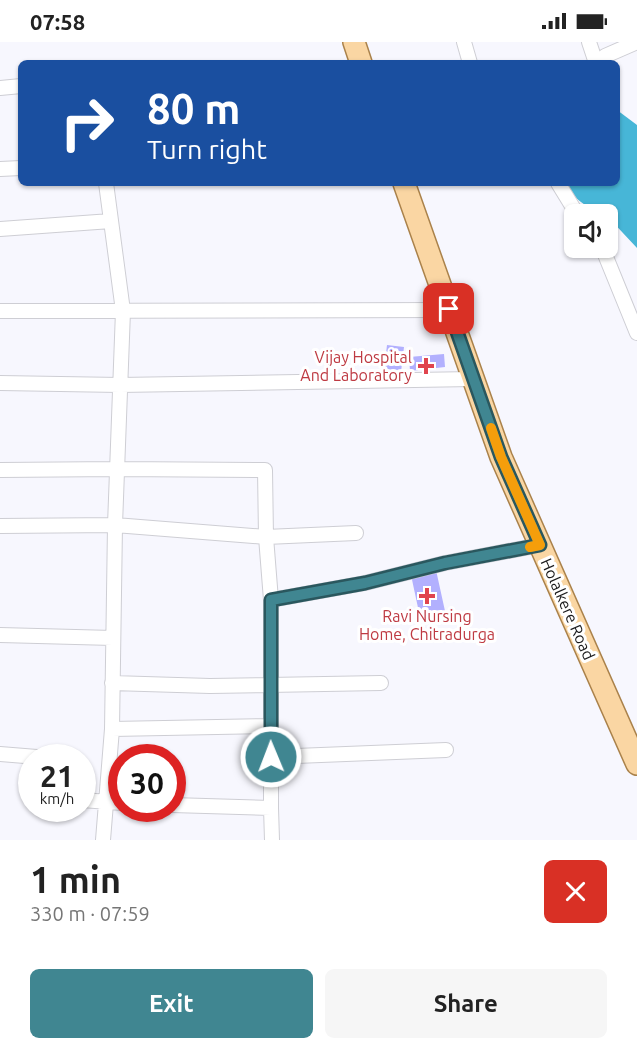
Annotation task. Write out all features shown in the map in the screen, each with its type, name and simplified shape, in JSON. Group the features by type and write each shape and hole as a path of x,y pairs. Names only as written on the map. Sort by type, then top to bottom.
{"main road":[{"path":"354,42 361,60"},
{"name":"Holalkere Road","path":"405,186 501,457 637,764"}],"street":[{"path":"464,42 469,60"},
{"path":"589,42 596,60"},
{"path":"600,60 637,42"},
{"path":"0,88 18,86"},
{"path":"0,170 18,168"},
{"path":"103,840 112,729 114,525 123,311 106,186"},
{"path":"560,186 571,204"},
{"path":"0,229 111,221"},
{"path":"606,258 637,333"},
{"path":"0,311 449,309"},
{"path":"0,382 120,385 473,379"},
{"path":"0,470 265,470 266,537 271,600 272,840"},
{"path":"0,526 114,525 266,537 356,533"},
{"path":"271,600 365,583 445,563 540,545"},
{"path":"0,635 113,638"},
{"path":"112,682 210,686 381,684"},
{"path":"112,729 271,726"},
{"path":"271,757 447,750"},
{"path":"0,754 18,755"},
{"path":"96,801 106,802"},
{"path":"186,805 271,808"}],"water":[{"path":"620,112 637,125 637,248 618,228 618,204 584,204 573,194 569,186 620,186"}],"building":[{"path":"387,345 404,347 401,372 384,370"},
{"path":"444,354 445,367 410,371 409,357"},
{"path":"436,570 445,611 420,617 411,575"}],"slow traffic":[{"path":"491,428 501,457 540,545 530,547"}],"place":[{"name":"Vijay Hospital And Laboratory","path":"426,366"},
{"name":"Ravi Nursing Home, Chitradurga","path":"427,596"}],"route":[{"path":"271,757 271,600 365,583 445,563 540,545 501,457 449,309"}]}
